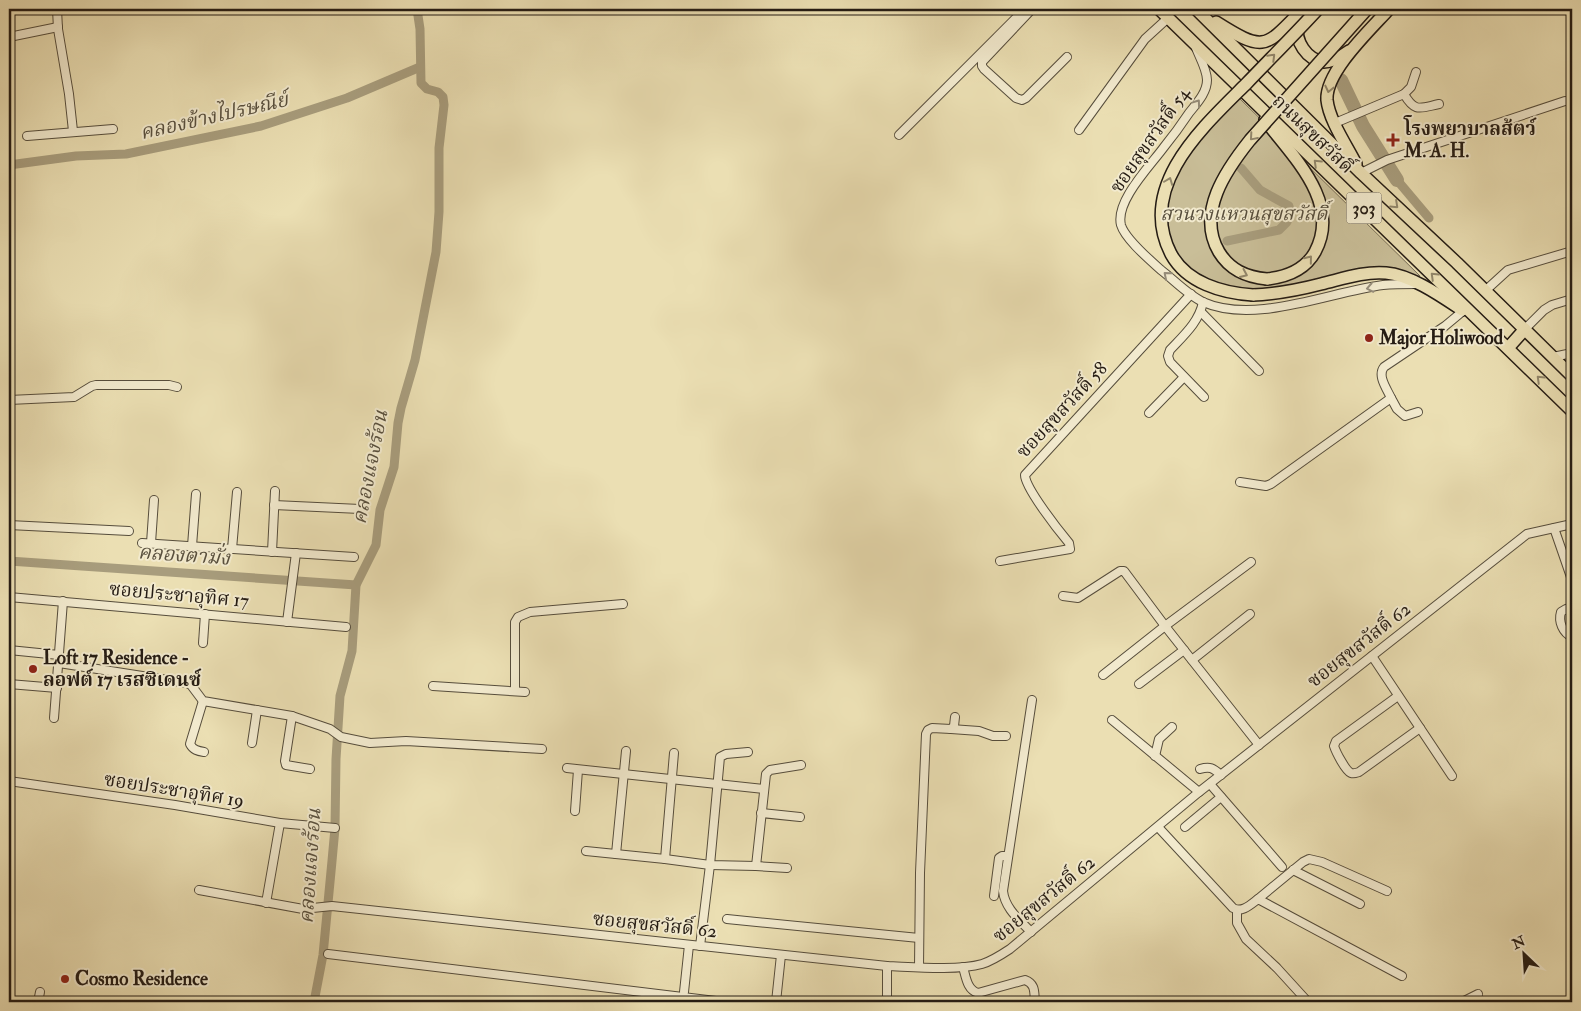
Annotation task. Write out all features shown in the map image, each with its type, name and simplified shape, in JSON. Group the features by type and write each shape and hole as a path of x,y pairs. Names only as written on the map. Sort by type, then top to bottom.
{"main road":[{"name":"ถนนสุขสวัสดิ์","path":"1159,9 1572,410"},
{"path":"1197,10 1241,38 1258,43 1273,39 1302,9"},
{"path":"1308,9 1298,25 1296,33 1300,46 1309,55 1325,62 1340,57 1356,46"},
{"path":"1318,9 1188,146 1169,178 1161,213 1166,244 1173,258 1196,280 1225,292 1253,295 1284,292 1372,273 1387,273 1401,276 1419,284 1482,322"},
{"path":"1246,94 1306,174 1314,187 1320,204 1321,233 1319,243 1310,260 1291,274 1280,278 1252,278 1228,264 1220,254 1211,228 1212,210 1217,191 1225,174 1237,157 1367,9"},
{"path":"1360,172 1335,123 1327,102 1327,92 1335,72 1389,9"},
{"name":"ถนนสุขสวัสดิ์","path":"1197,10 1360,172 1572,376"},
{"path":"1508,348 1525,329"}],"street":[{"path":"57,9 73,132"},
{"path":"899,135 1025,9"},
{"path":"1032,9 982,62 984,69 1016,98 1022,100 1067,57"},
{"path":"1079,130 1146,39 1168,18"},
{"path":"9,36 58,27"},
{"name":"ซอยสุขสวัสดิ์ 54","path":"1195,43 1207,82 1202,96 1165,147 1134,184 1126,198 1121,226 1136,246 1152,262 1191,294 1204,302 1226,308 1251,310 1283,306 1382,285 1419,284"},
{"path":"1335,123 1404,94 1411,87 1416,72"},
{"path":"1404,94 1410,104 1415,107 1420,108 1439,104"},
{"path":"1360,172 1378,163 1564,101"},
{"path":"27,136 113,129"},
{"path":"1485,291 1508,270 1572,251"},
{"name":"ซอยสุขสวัสดิ์ 58","path":"1000,561 1070,548 1071,545 1046,513 1026,482 1025,475 1191,294"},
{"path":"1525,329 1544,310 1552,305 1572,299"},
{"path":"1204,302 1197,320 1170,350 1168,356 1170,362 1204,397"},
{"path":"1418,412 1406,416 1397,409 1381,375 1381,371 1463,311"},
{"path":"1201,312 1260,371"},
{"path":"1553,357 1572,353"},
{"path":"1148,413 1184,377"},
{"path":"9,400 74,397 96,385 169,384 177,387"},
{"path":"1240,482 1266,486 1271,484 1391,398"},
{"path":"272,552 275,491"},
{"path":"232,549 237,492"},
{"path":"192,546 196,494"},
{"path":"151,543 154,500"},
{"path":"274,505 360,509"},
{"name":"ซอยสุขสวัสดิ์ 62","path":"199,890 303,909 332,906 886,966 919,968 963,967 982,964 998,957 1031,932 1199,792 1527,534 1572,524"},
{"path":"9,525 128,531"},
{"path":"1554,528 1570,564 1572,580"},
{"path":"142,543 354,557"},
{"path":"287,622 296,553"},
{"path":"1103,675 1251,562"},
{"path":"1063,596 1078,598 1124,571 1259,745"},
{"name":"ซอยประชาอุทิศ 17","path":"9,597 346,627"},
{"path":"54,718 63,601"},
{"path":"514,691 515,622 518,617 530,612 623,604"},
{"path":"1572,607 1561,612 1559,618 1567,635 1572,637"},
{"path":"203,643 205,614"},
{"path":"1192,660 1250,614"},
{"path":"9,650 187,683 191,685 203,701 292,716 330,730 341,737 370,742 406,740 542,749"},
{"path":"1139,684 1184,650"},
{"path":"1372,656 1452,776"},
{"path":"9,684 57,688"},
{"path":"433,686 525,692"},
{"path":"1398,696 1336,741 1334,746 1336,752 1349,772 1353,774 1359,772 1420,728"},
{"path":"1031,932 1008,906 1004,899 1003,891 1032,700"},
{"path":"203,701 190,744 193,749 204,752"},
{"path":"252,743 257,710"},
{"path":"292,716 286,764 310,769"},
{"path":"951,729 954,726 955,717"},
{"path":"1112,720 1199,792"},
{"path":"1155,756 1159,739 1172,727"},
{"path":"919,968 926,734 932,728 979,730 993,736 1006,736"},
{"path":"616,854 626,752"},
{"path":"700,946 720,757 748,752"},
{"path":"665,859 674,753"},
{"path":"756,866 767,772 801,766"},
{"path":"567,768 764,789"},
{"path":"1200,770 1214,768 1221,775"},
{"path":"575,811 578,770"},
{"name":"ซอยประชาอุทิศ 19","path":"9,781 175,805 280,823 335,828"},
{"path":"1210,784 1282,867"},
{"path":"1185,826 1221,797"},
{"path":"762,813 800,817"},
{"path":"266,903 280,823"},
{"path":"1158,827 1233,908 1237,910 1242,910 1258,899 1309,858 1387,891"},
{"path":"586,851 710,865 787,868"},
{"path":"994,896 1000,858 1008,856"},
{"path":"1293,870 1360,904"},
{"path":"1258,899 1402,976"},
{"path":"1237,910 1236,923 1246,939 1277,968 1308,1002"},
{"path":"727,919 919,938"},
{"path":"684,992 689,945"},
{"path":"328,954 724,1002"},
{"path":"776,1002 781,955"},
{"path":"886,966 887,1002"},
{"path":"963,967 968,985 973,991 978,993 1025,980 1034,987 1035,1002"},
{"path":"38,1002 40,992"},
{"path":"1462,1002 1478,994"}],"green space":[{"name":"สวนวงแหวนสุขสวัสดิ์","path":"1235,94 1420,276 1357,276 1239,296 1194,282 1171,259 1160,211 1181,156"}],"waterway":[{"name":"คลองแจงร้อน","path":"314,1002 323,955 335,828 336,759 340,696 352,651 356,585 376,545 380,510 394,467 398,423 415,360 436,252 439,212 439,148 444,105 443,97 438,92 427,89 421,83 420,29 417,9"},
{"name":"คลองข้างไปรษณีย์","path":"9,165 76,156 126,154 261,126 347,98 420,67"},
{"name":"คลองแจงร้อน","path":"1341,80 1363,126 1397,180"},
{"path":"1227,241 1279,230 1287,222 1290,214 1289,206 1260,190 1241,168"},
{"name":"คลองแจงร้อน","path":"1397,180 1429,218"},
{"name":"คลองตามั่ง","path":"9,561 356,585"}],"place":[{"name":"โรงพยาบาลส้ตว์ M. A. H.","path":"1393,140"},
{"name":"Major Holiwood","path":"1369,338"},
{"name":"Loft 17 Residence - ลอฟต์ 17 เรสซิเดนซ์","path":"33,669"},
{"name":"Cosmo Residence","path":"65,979"}]}
